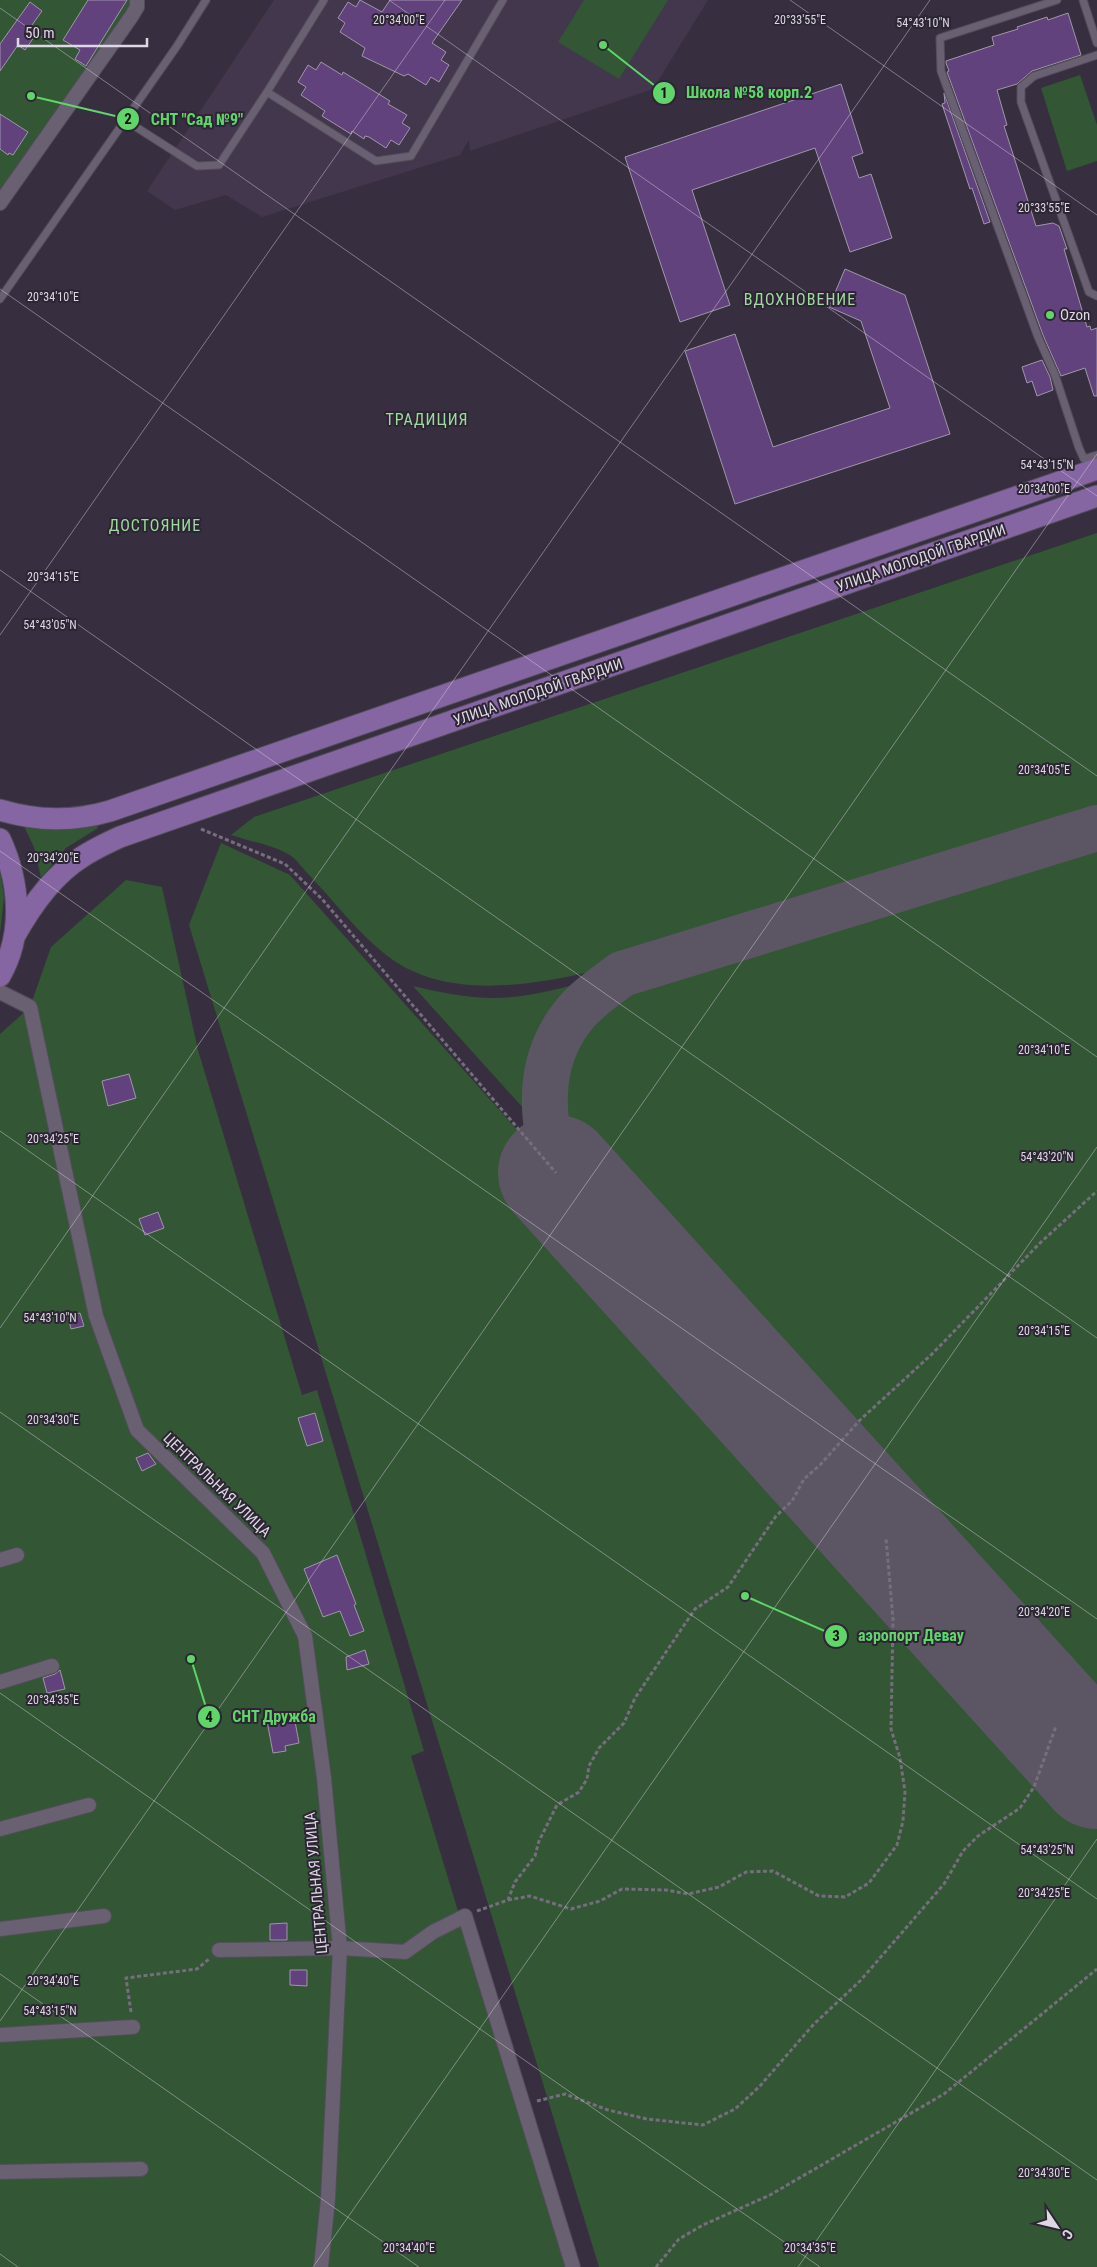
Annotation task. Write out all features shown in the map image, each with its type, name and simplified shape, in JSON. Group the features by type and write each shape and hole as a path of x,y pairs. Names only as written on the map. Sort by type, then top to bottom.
{"main road":[{"name":"УЛИЦА МОЛОДОЙ ГВАРДИИ","path":"0,810 32,818 60,820 88,817 110,811 1092,464"},
{"name":"УЛИЦА МОЛОДОЙ ГВАРДИИ","path":"14,937 30,910 66,869 80,858 120,837 1097,496"},
{"path":"0,839 13,873 17,910 14,937 0,976"}],"street":[{"path":"0,203 131,17 137,6 137,0"},
{"name":"ЦЕНТРАЛЬНАЯ УЛИЦА","path":"0,992 30,1007 96,1316 137,1430 263,1553 304,1636 324,1778 340,1948 328,2199 321,2267"},
{"path":"0,1560 17,1555"},
{"path":"0,1682 52,1666"},
{"path":"0,1829 88,1805"},
{"path":"0,1929 104,1916"},
{"path":"219,1950 340,1948 405,1952 433,1932 465,1916 573,2267"},
{"path":"0,2036 133,2027"},
{"path":"0,2172 142,2169"}],"lane":[{"path":"0,299 177,46 206,0"},
{"path":"125,120 197,166 219,165 324,0"},
{"path":"267,92 376,161 411,156 503,0"},
{"path":"1057,0 940,38 941,71 1038,337 1092,464"},
{"path":"1083,0 1097,43"},
{"path":"1097,55 1034,76 1021,87 1021,102 1089,292 1097,296"}],"path":[{"path":"194,826 285,864 322,899 556,1173"},
{"path":"508,1900 515,1882 535,1856 539,1841 557,1805 579,1792 587,1779 589,1766 599,1748 624,1723 634,1698 695,1609 728,1587 776,1516 792,1501 804,1479 820,1465 860,1420 932,1354 1040,1243 1097,1191"},
{"path":"465,1916 508,1900 530,1896 571,1909 600,1901 622,1889 666,1890 688,1894 719,1887 746,1872 773,1871 819,1896 845,1897 869,1883 897,1845 903,1821 906,1792 900,1758 891,1729 893,1618 886,1538"},
{"path":"526,2114 536,2101 565,2094 608,2110 647,2119 703,2125 735,2109 759,2087 813,2025 860,1981 944,1884 963,1851 978,1836 1020,1808 1034,1787 1056,1726"},
{"path":"133,2027 126,1978 197,1969 219,1950"},
{"path":"656,2267 679,2239 703,2225 770,2195 944,2094 1097,1969"}],"shaded area":[{"path":"274,0 708,0 653,89 470,151 469,140 460,155 262,217 226,195 175,210 147,191"}],"green space":[{"path":"0,0 140,0 129,4 132,7 0,206"},
{"path":"584,0 668,0 619,79 558,42"},
{"path":"1080,75 1097,125 1097,161 1067,171 1041,88"},
{"path":"1097,533 1097,809 624,964 563,978 498,986 466,985 435,979 406,968 370,941 291,856 275,848 231,835 254,817"},
{"path":"20,818 95,821 98,828 66,848 41,878 34,847"},
{"path":"221,843 290,875 1097,1781 1097,2267 599,2267 189,925"},
{"path":"1097,843 1097,1745 584,1176 558,1137 551,1121 550,1109 553,1070 565,1040 573,1025 583,1013 594,1002 607,994 629,985"},
{"path":"0,870 4,897 0,933"},
{"path":"126,880 162,887 198,1050 302,1395 317,1390 424,1751 411,1756 566,2267 0,2267 0,1034 30,1007 51,947"},
{"path":"593,980 554,1023 540,1048 532,1076 533,1119 413,986 463,996 507,998"}],"building":[{"path":"88,0 127,0 86,66 75,59 80,50 63,40"},
{"path":"360,0 382,12 390,0 462,0 432,43 446,52 441,60 449,65 439,82 431,77 426,85 408,74 404,76 362,56 365,48 340,32 345,23 338,18 348,2 356,7"},
{"path":"30,2 42,11 32,25 39,30 25,50 18,45 0,71 0,44"},
{"path":"1068,13 1081,55 1032,71 1017,84 997,90 1007,125 1004,126 1036,226 1053,223 1059,226 1067,249 1064,249 1087,327 1090,326 1091,330 1097,328 1097,396 1094,396 1085,368 1061,376 1043,335 947,72 949,71 946,63 946,61 994,45 992,37 1047,17 1048,20"},
{"path":"321,62 342,75 343,72 390,101 388,104 407,115 402,123 410,128 399,145 391,140 386,148 369,137 365,136 364,139 352,131 351,134 322,116 325,111 301,95 306,87 298,82 308,65 316,70"},
{"path":"841,84 863,153 852,157 859,178 871,174 892,238 850,252 815,148 692,190 730,305 680,322 625,157"},
{"path":"944,93 990,222 984,224 972,188 970,189 942,104 945,103"},
{"path":"0,114 28,132 13,155 9,153 8,155 0,149"},
{"path":"845,269 905,295 950,434 735,504 685,351 735,334 773,447 890,408 861,321 829,307"},
{"path":"1042,360 1050,377 1053,390 1037,396 1032,381 1027,383 1022,367"},
{"path":"129,1074 136,1098 108,1106 102,1081"},
{"path":"158,1212 164,1228 145,1235 139,1219"},
{"path":"80,1313 84,1326 71,1329 68,1316"},
{"path":"315,1413 323,1441 307,1446 298,1418"},
{"path":"148,1453 156,1464 142,1471 136,1458"},
{"path":"337,1555 356,1604 354,1605 364,1631 350,1636 340,1611 323,1617 304,1569"},
{"path":"365,1650 369,1664 347,1670 346,1657"},
{"path":"60,1670 65,1689 47,1693 43,1678"},
{"path":"294,1716 299,1743 285,1746 286,1751 273,1753 267,1721"},
{"path":"287,1923 287,1940 270,1940 270,1924"},
{"path":"290,1970 307,1970 307,1986 290,1985"}],"taxiway":[{"path":"556,1173 547,1132 545,1112 547,1073 552,1053 561,1034 578,1010 622,974 1097,828"}],"runway":[{"path":"556,1173 1097,1771"}],"place":[{"name":"Школа №58 корп.2","path":"603,45"},
{"name":"СНТ \"Сад №9\"","path":"31,96"},
{"name":"Ozon","path":"1050,315"},
{"name":"аэропорт Девау","path":"745,1596"},
{"name":"СНТ Дружба","path":"191,1659"}],"district":[{"name":"ВДОХНОВЕНИЕ","path":"800,299"},
{"name":"ТРАДИЦИЯ","path":"427,419"},
{"name":"ДОСТОЯНИЕ","path":"155,525"}]}
